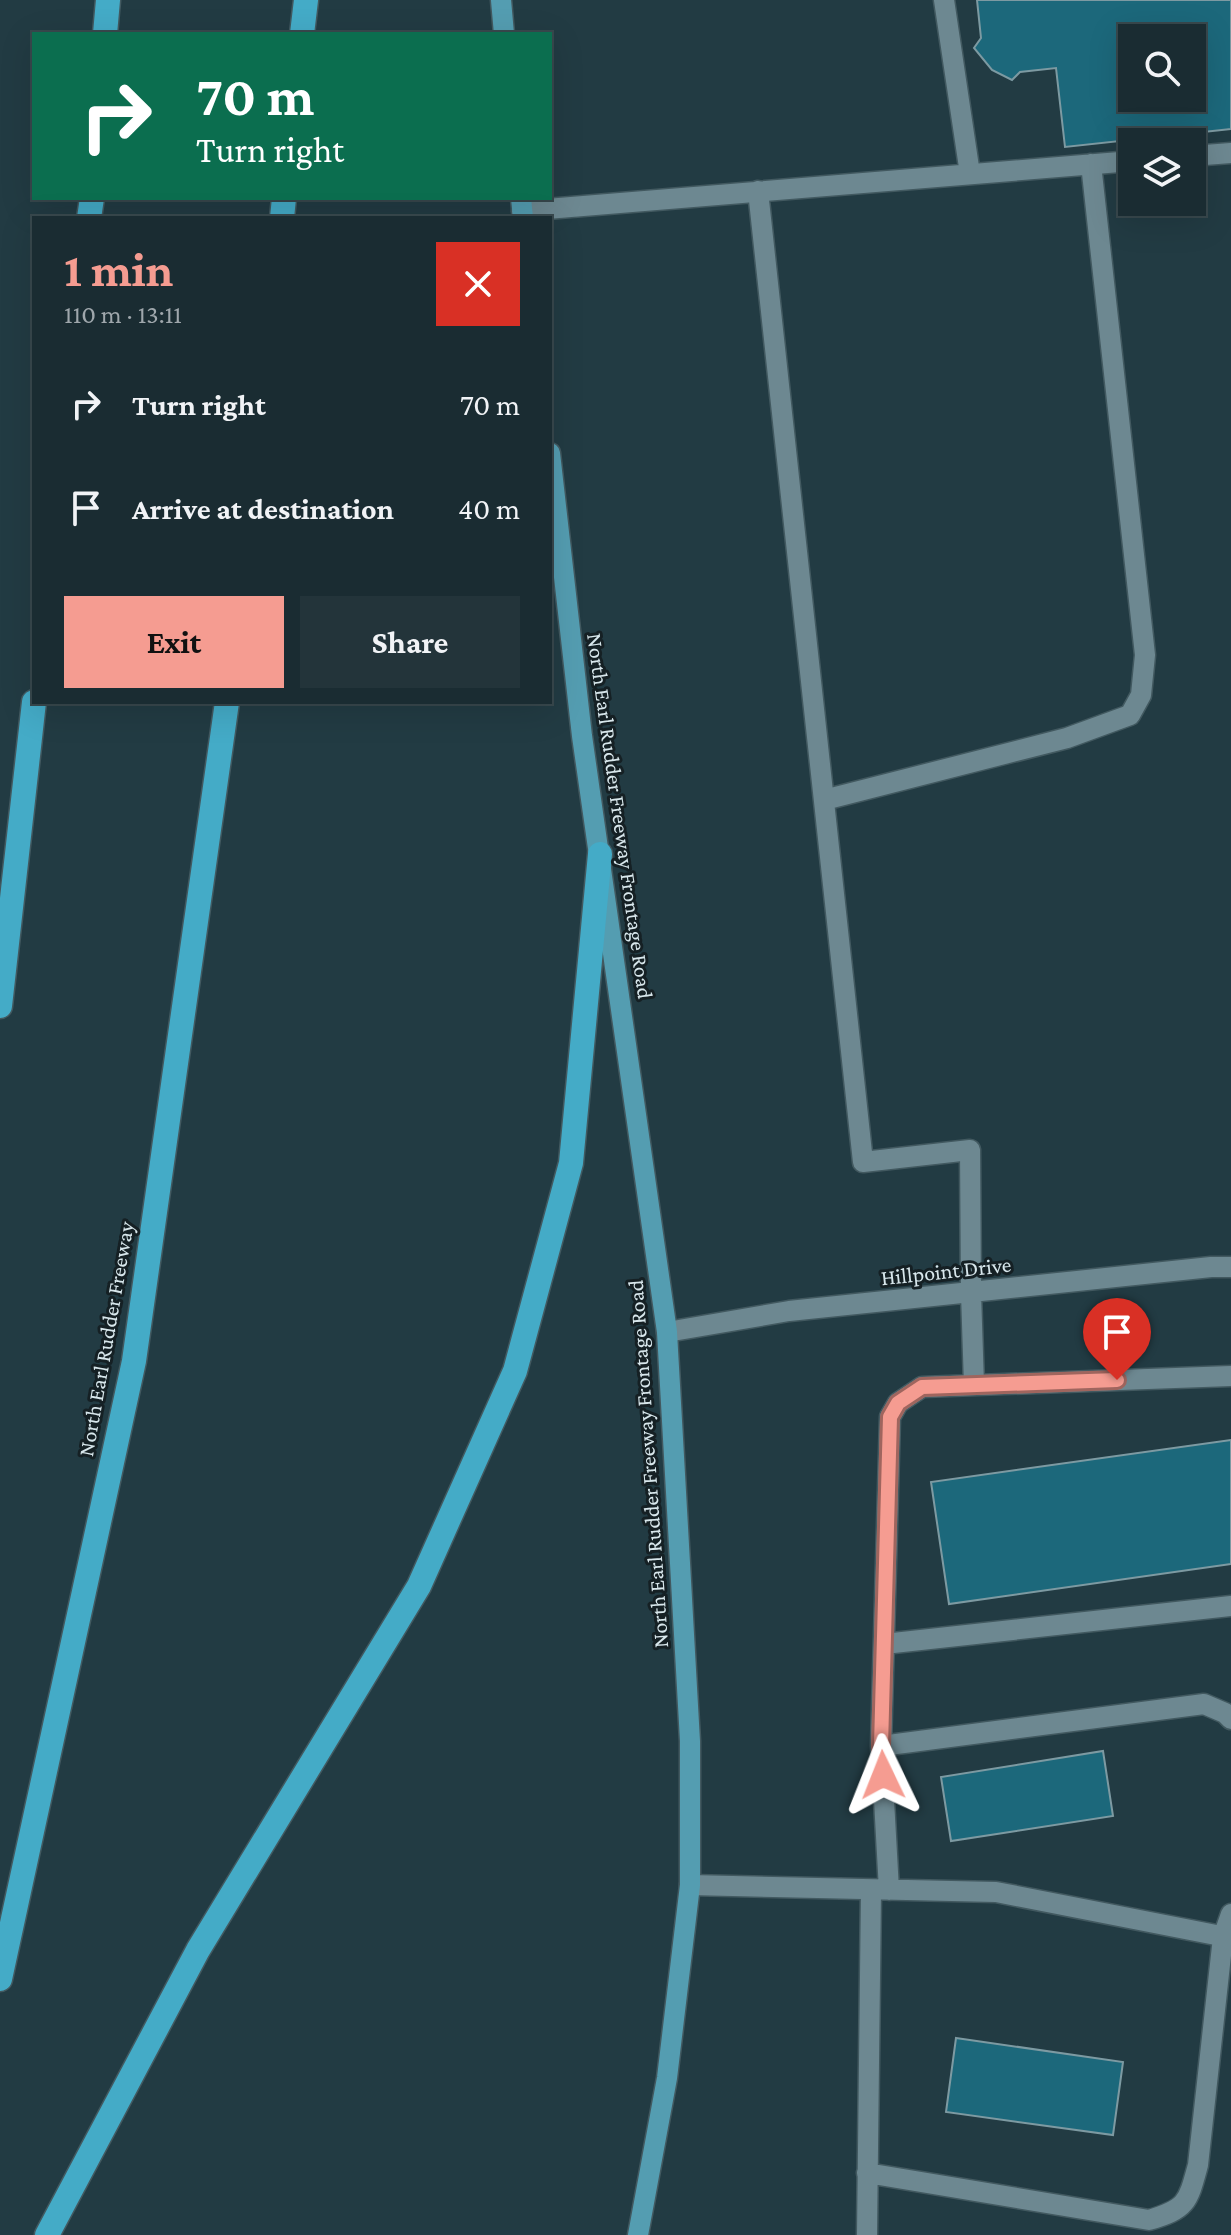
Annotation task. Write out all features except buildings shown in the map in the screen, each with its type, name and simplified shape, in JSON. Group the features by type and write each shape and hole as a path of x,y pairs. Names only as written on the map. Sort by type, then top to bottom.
{"highway":[{"path":"105,32 108,0"},
{"path":"302,32 306,0"},
{"path":"0,1006 34,704"},
{"name":"North Earl Rudder Freeway","path":"0,1979 134,1361 227,704"},
{"path":"47,2235 198,1950 419,1586 515,1371 571,1163 600,854"}],"main road":[{"path":"501,0 504,32"},
{"name":"North Earl Rudder Freeway Frontage Road","path":"552,471 582,736 667,1332 690,1741 690,1885 667,2078 638,2235"}],"street":[{"path":"944,0 970,174"},
{"path":"1206,155 1231,153"},
{"path":"522,209 1118,162"},
{"path":"824,800 1067,738 1130,715 1141,695 1145,655 1091,164"},
{"path":"758,191 863,1162 970,1150 974,1385"},
{"name":"Hillpoint Drive","path":"667,1332 789,1311 1231,1267"},
{"path":"867,2235 880,1890 890,1417 898,1403 922,1387 1231,1376"},
{"path":"884,1644 1231,1606"},
{"path":"881,1746 1204,1704 1231,1719"},
{"path":"690,1885 996,1892 1227,1938"},
{"path":"867,2173 1149,2220 1171,2214 1190,2197 1198,2165 1231,1914"}],"route":[{"path":"883,1775 881,1746 890,1417 898,1403 922,1387 1117,1380"}]}
